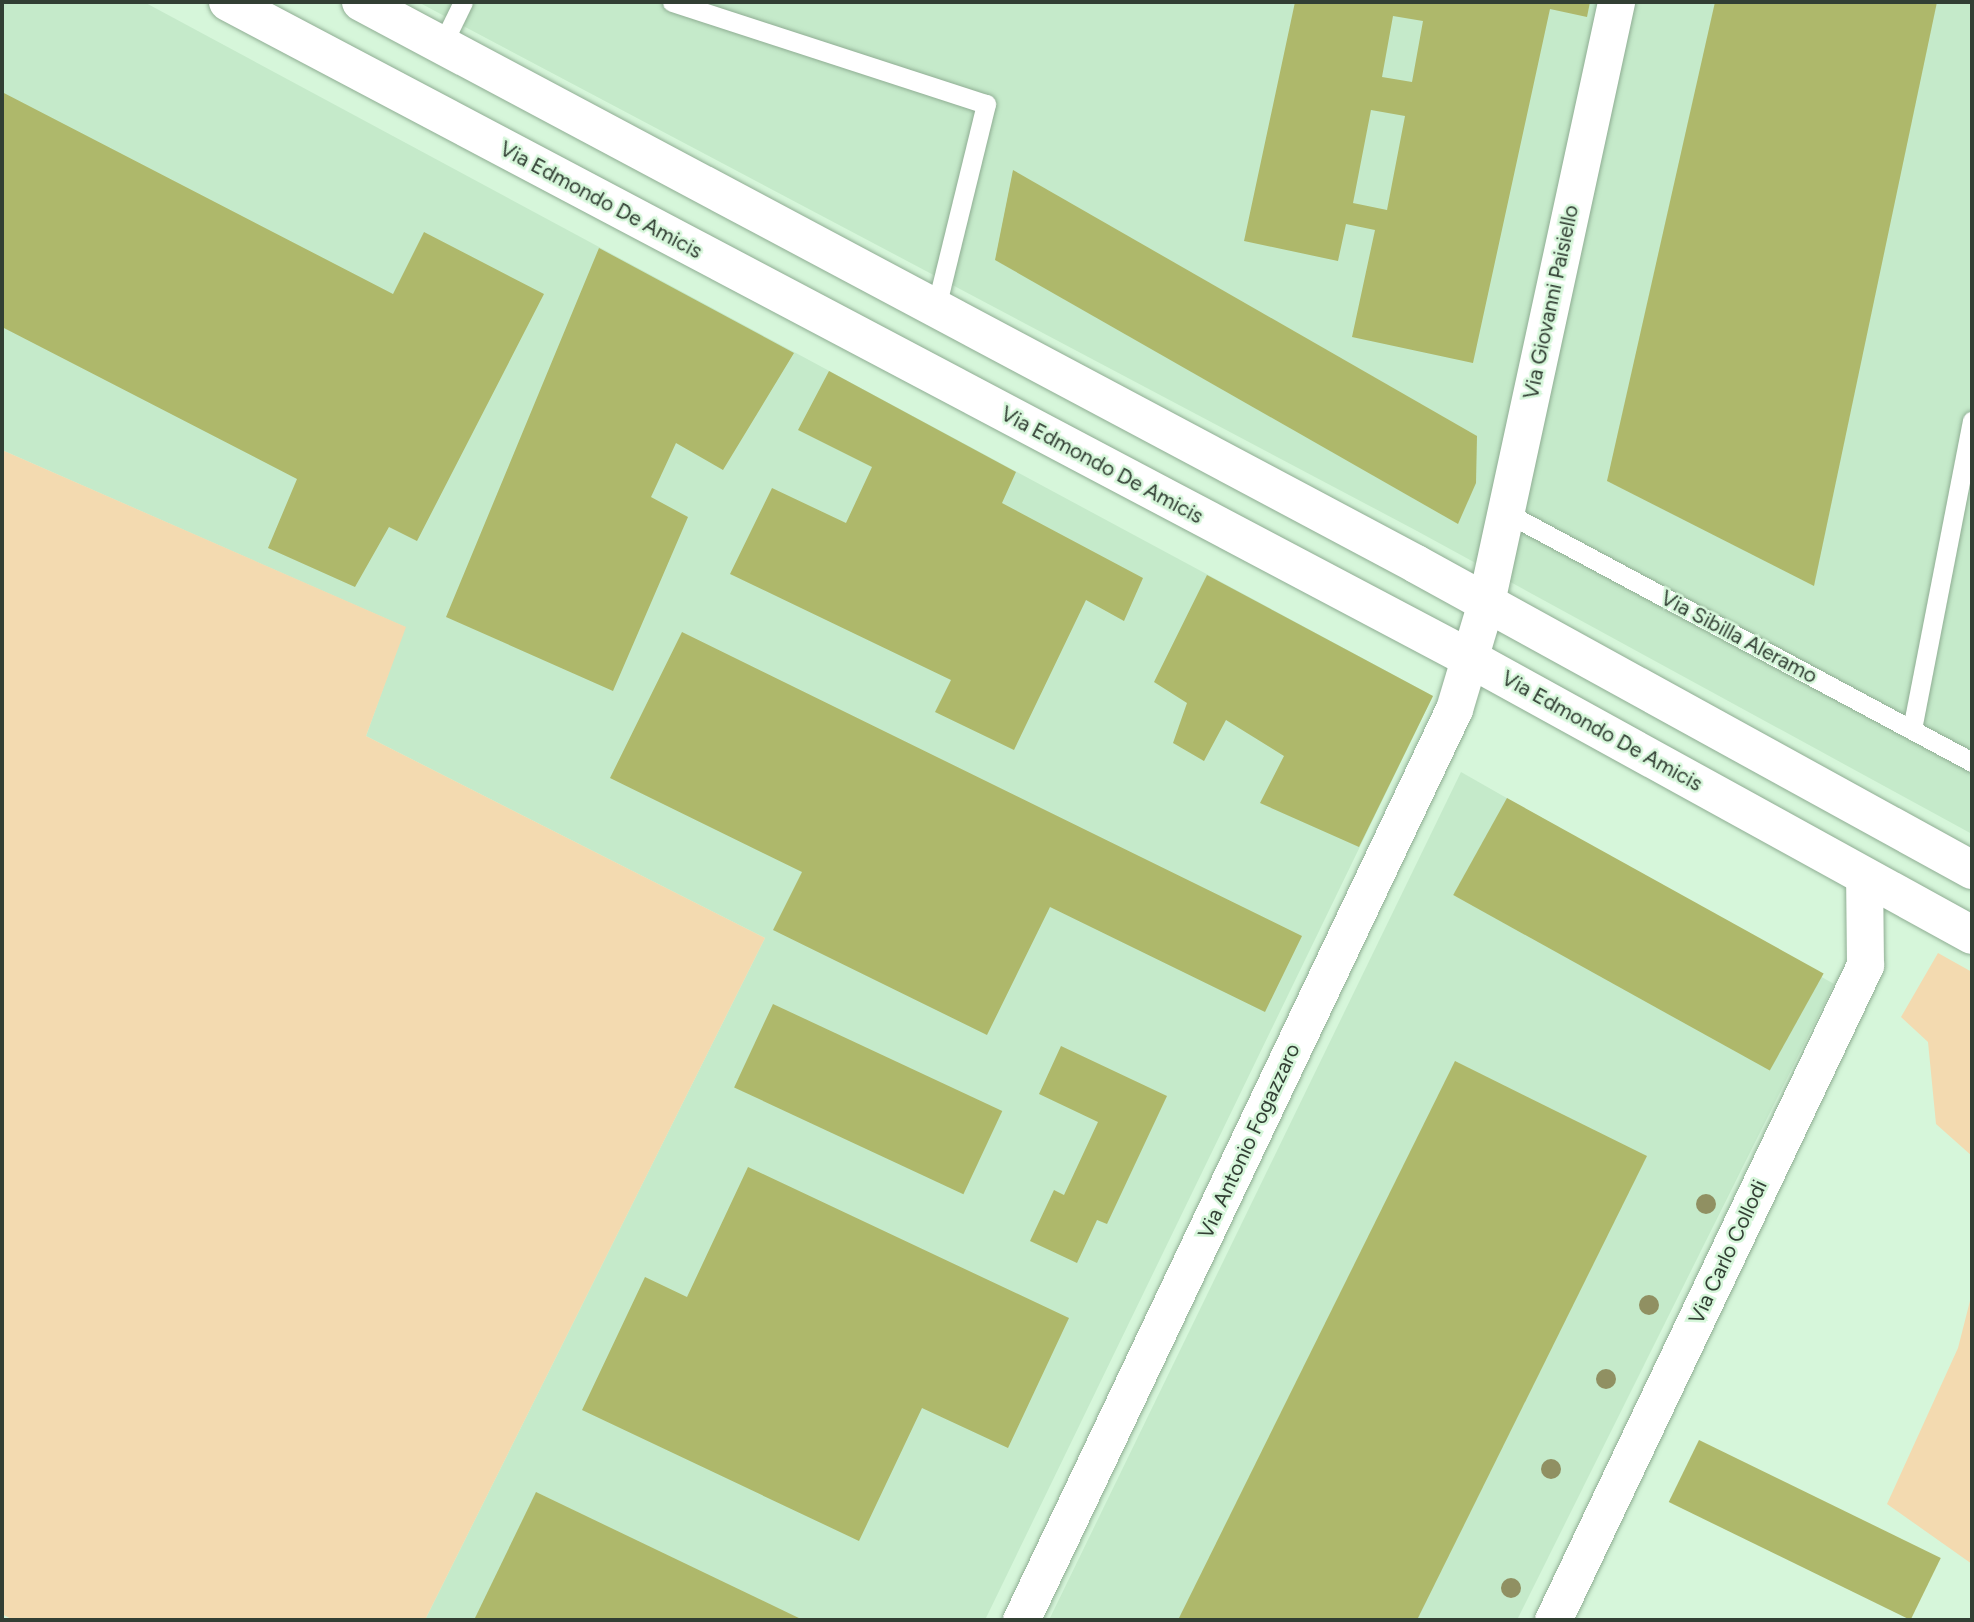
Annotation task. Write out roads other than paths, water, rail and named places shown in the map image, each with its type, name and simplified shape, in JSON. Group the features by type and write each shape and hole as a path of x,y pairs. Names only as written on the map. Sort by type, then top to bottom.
{"main road":[{"name":"Via Edmondo De Amicis","path":"228,2 1469,658 1972,935"},
{"path":"361,2 1486,602 1972,870"}],"street":[{"name":"Via Giovanni Paisiello","path":"1486,602 1616,2"},
{"name":"Via Antonio Fogazzaro","path":"1021,1620 1441,737 1486,602"},
{"name":"Via Carlo Collodi","path":"1553,1620 1865,965 1864,876"}],"lane":[{"path":"442,45 463,2"},
{"path":"672,2 986,104 936,308"},
{"path":"1912,729 1972,421"},
{"name":"Via Sibilla Aleramo","path":"1505,512 1972,762"}]}
